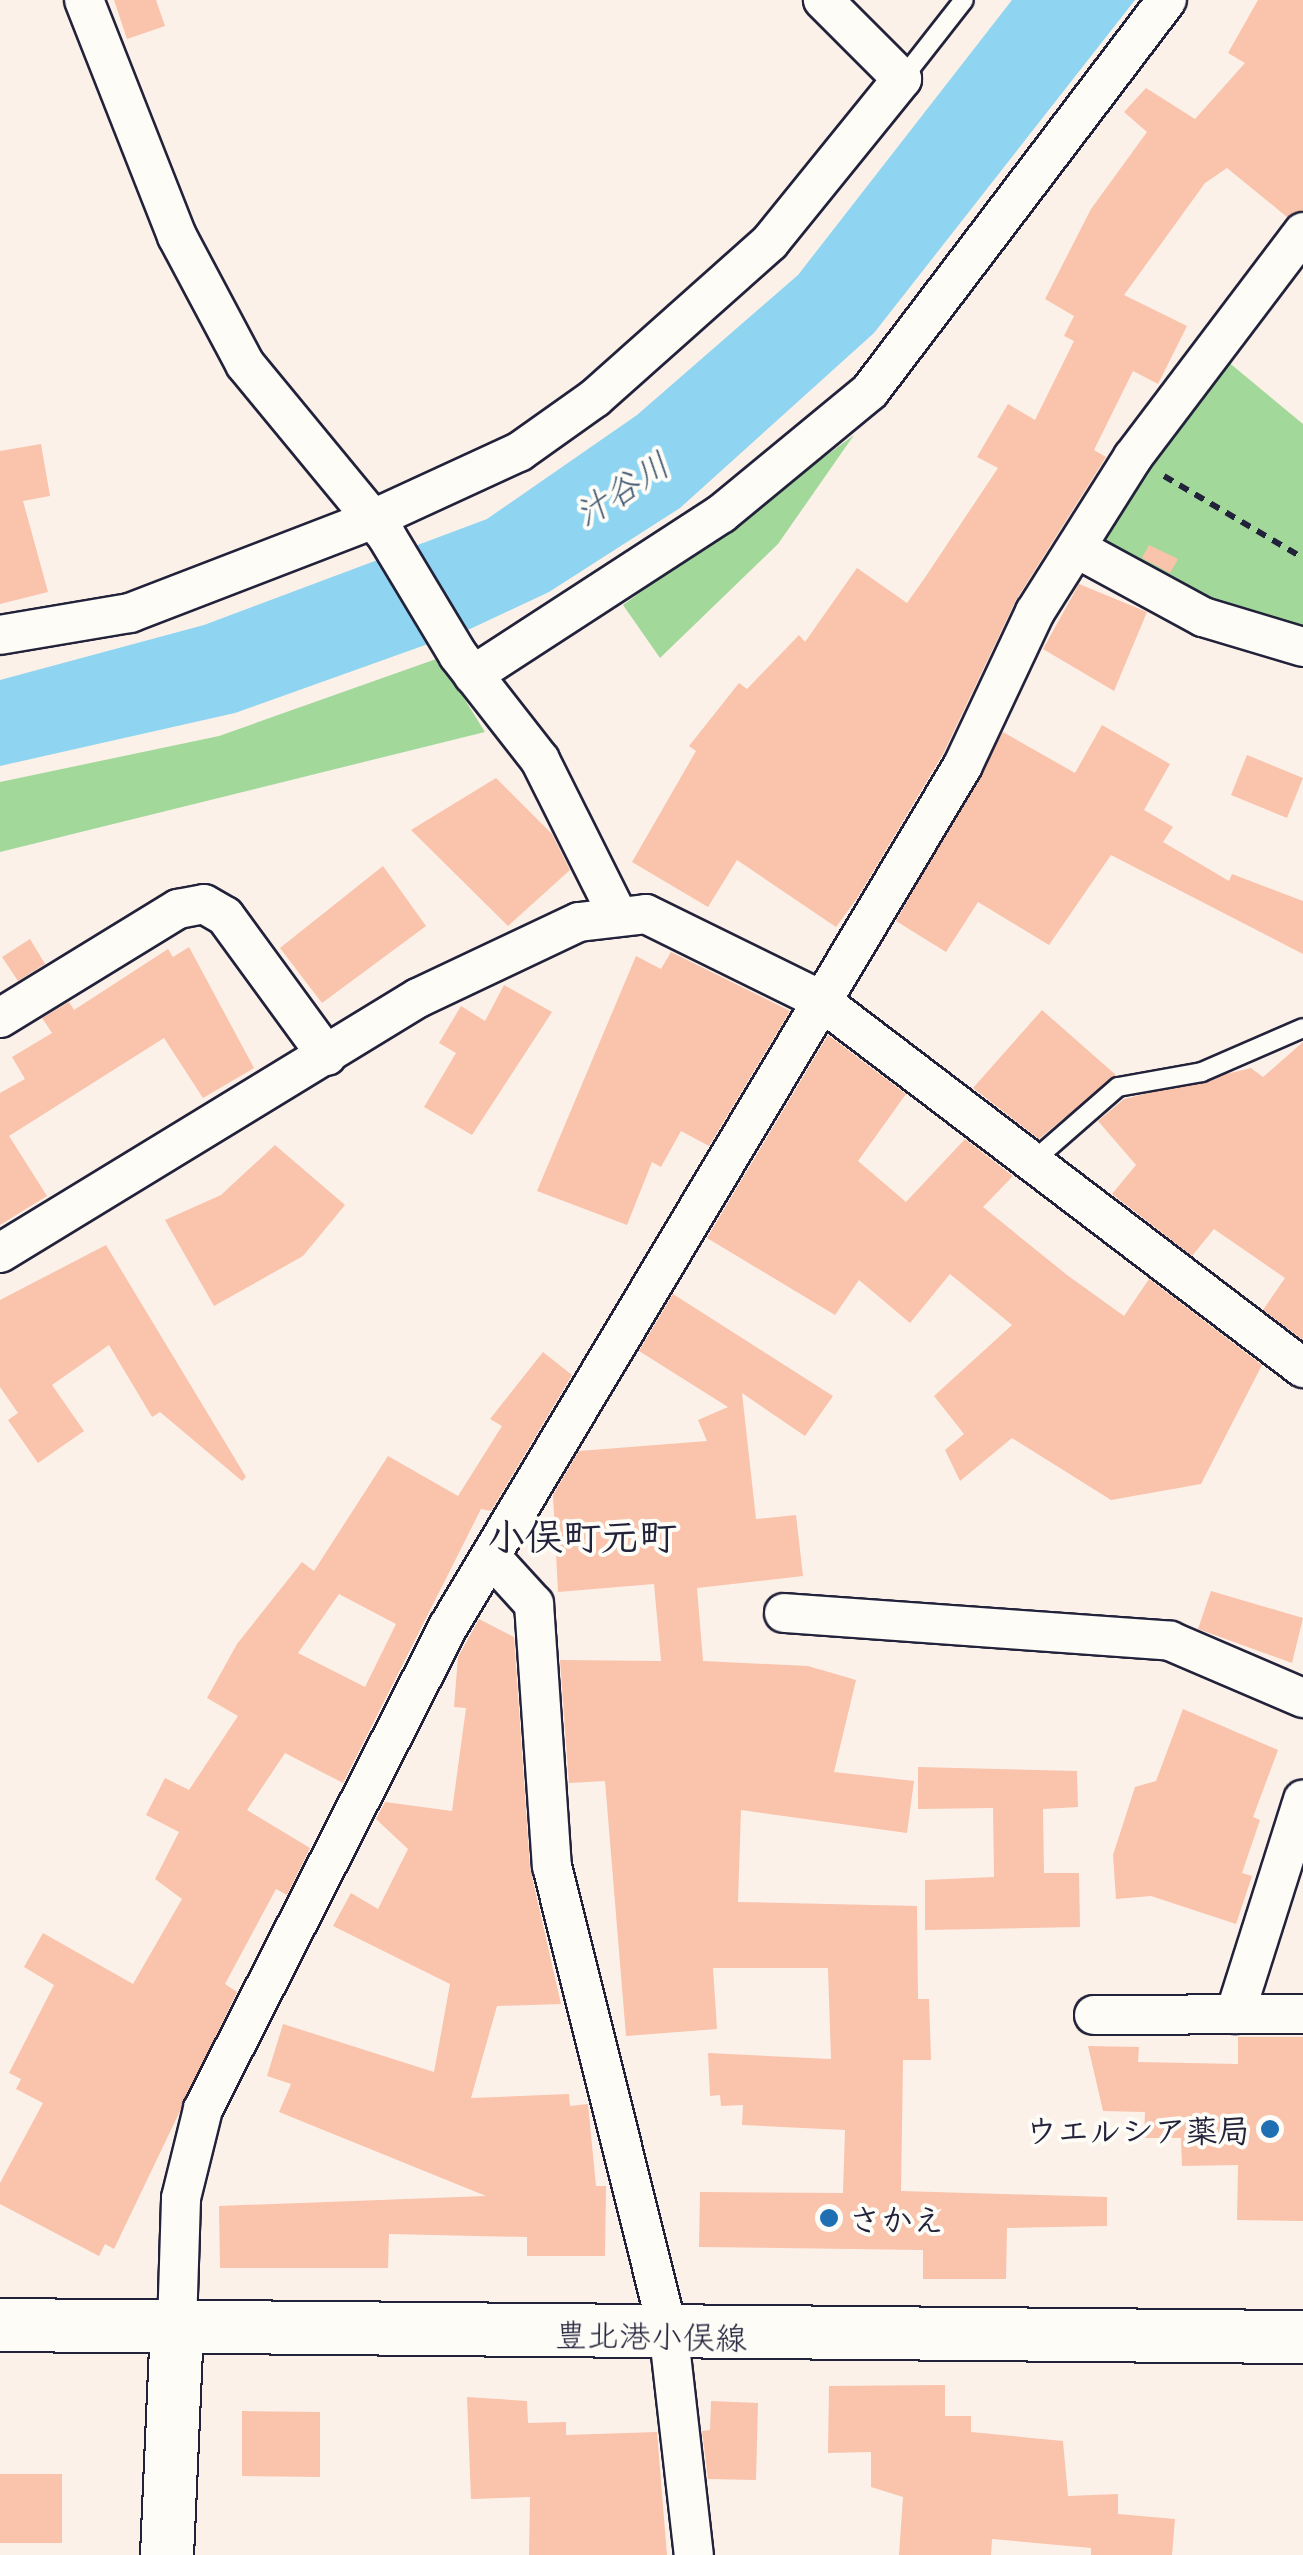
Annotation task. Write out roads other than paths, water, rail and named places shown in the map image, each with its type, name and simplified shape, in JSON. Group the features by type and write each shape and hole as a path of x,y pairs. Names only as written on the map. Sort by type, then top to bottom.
{"main road":[{"name":"豊北港小俣線","path":"0,2325 669,2336 1303,2337"},
{"path":"167,2555 177,2327"}],"street":[{"path":"84,0 177,236 245,364 379,527 465,665 540,760 616,912"},
{"path":"0,635 130,613 379,527 518,452 595,398 770,242 902,79 823,0"},
{"path":"465,665 721,514 870,391 1167,0"},
{"path":"177,2327 180,2198 203,2109 492,1558 817,998 963,765 1076,548 1132,458 1303,232"},
{"path":"1076,548 1203,617 1303,648"},
{"path":"0,1018 178,909 204,904 224,916 328,1056"},
{"path":"0,1253 418,998 616,912 696,933 817,998 1303,1368"},
{"path":"492,1558 534,1604 552,1866 669,2336 694,2555"},
{"path":"784,1613 1170,1641 1303,1698"},
{"path":"1235,2014 1303,1799"},
{"path":"1094,2016 1303,2014"}],"lane":[{"path":"902,79 964,0"},
{"path":"1032,1162 1118,1087 1202,1072 1303,1028"}],"water":[{"name":"汁谷川","path":"1012,0 1135,0 874,333 680,508 549,592 470,629 235,713 0,766 0,680 204,625 487,519 637,415 798,275"}],"place":[{"name":"ウエルシア薬局","path":"1270,2129"},
{"name":"さかえ","path":"829,2218"}],"district":[{"name":"小俣町元町","path":"582,1535"}]}
